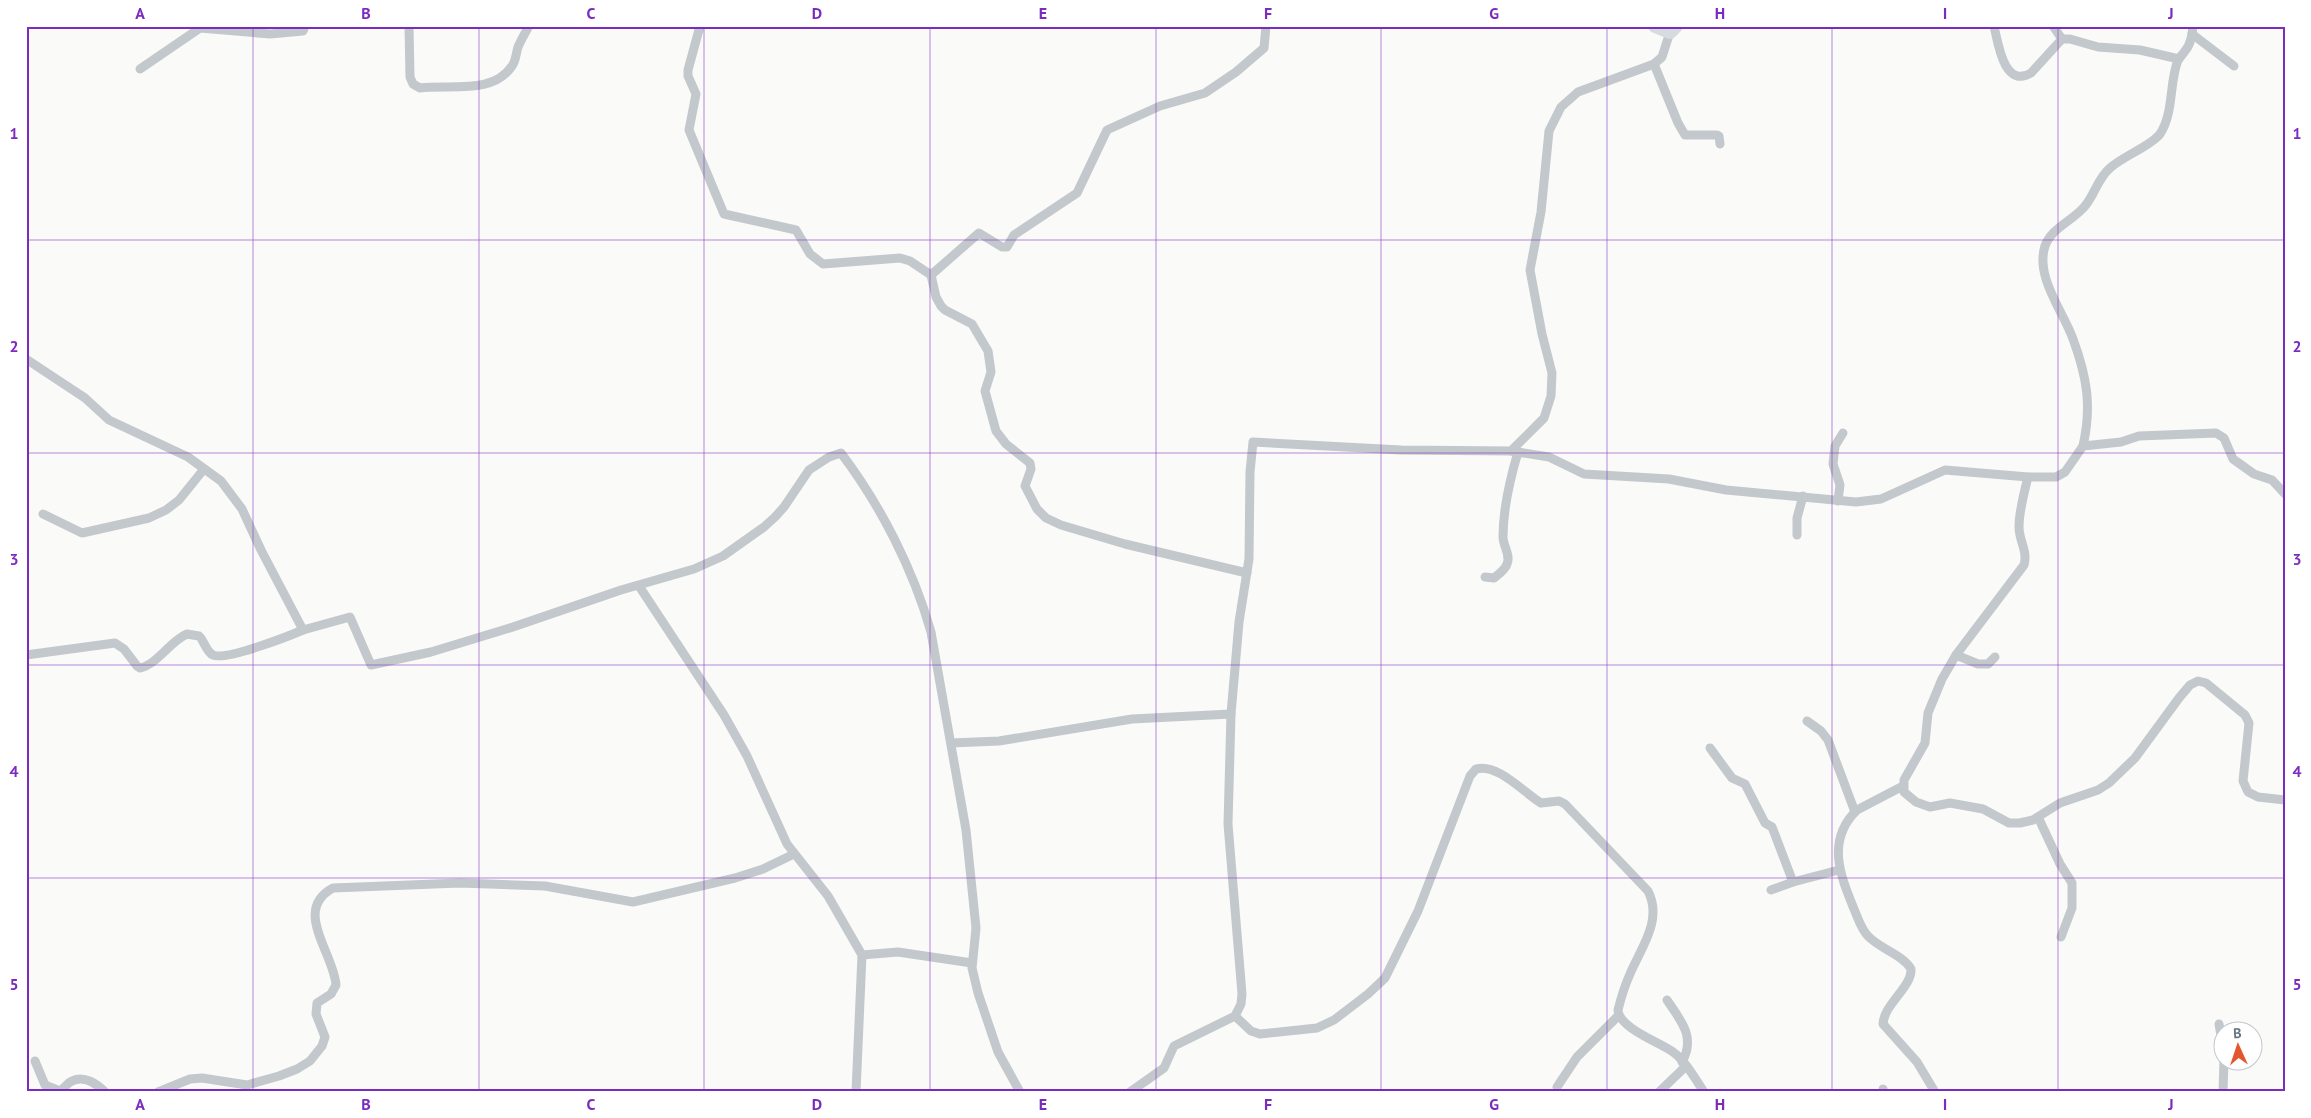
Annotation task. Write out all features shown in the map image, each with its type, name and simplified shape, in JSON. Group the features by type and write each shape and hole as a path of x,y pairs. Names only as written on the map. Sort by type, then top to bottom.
{"street":[{"path":"140,69 200,28 270,34 303,31 305,26"},
{"path":"410,26 410,77 414,84 420,88 475,86 486,84 500,77 513,65 521,39 529,26"},
{"path":"700,26 688,70 688,76 696,94 689,130 724,214 796,230 810,254 823,264 900,258 910,261 931,275 940,306 972,324 984,343 990,358 991,372 985,391 994,427 1006,444 1030,462 1031,469 1025,486 1037,509 1046,518 1061,526 1108,539 1247,573"},
{"path":"931,275 979,233 1002,247 1007,247 1014,235 1077,194 1105,134 1111,127 1160,106 1205,93 1215,87 1264,48 1266,26"},
{"path":"1485,577 1494,578 1507,565 1508,560 1504,546 1503,531 1514,452 1544,418 1550,396 1552,372 1542,334 1530,270 1541,212 1548,131 1561,107 1578,92 1654,64 1662,57 1673,29 1656,26"},
{"path":"1994,26 2001,59 2011,72 2020,76 2032,73 2062,39 2070,39 2098,47 2140,50 2179,60"},
{"path":"2053,26 2062,39"},
{"path":"1130,1092 1164,1068 1174,1046 1235,1016 1241,1004 1242,994 1228,824 1231,714 1239,622 1247,573 1253,442 1402,450 1514,452 1557,459 1584,474 1669,479 1726,490 1803,496 1838,501 1880,500 1945,470 2047,478 2061,475 2073,462 2083,446 2089,416 2088,398 2073,339 2047,280 2045,247 2050,237 2085,206 2104,173 2121,158 2152,141 2159,134 2168,113 2179,60 2186,50 2193,30 2234,66"},
{"path":"1654,64 1681,130 1689,136 1719,136 1720,144"},
{"path":"26,359 85,398 108,420 170,448 221,481 242,509 261,550 304,630"},
{"path":"1838,501 1840,485 1833,464 1835,446 1843,433"},
{"path":"2083,446 2113,444 2139,436 2216,433 2224,438 2233,459 2254,474 2272,480 2285,494"},
{"path":"26,655 115,643 124,649 140,668 153,661 166,648 187,634 199,636 210,653 217,655 255,648 304,630 350,617 371,665 378,664 481,637 621,590 694,569 723,556 775,517 809,470 829,457 841,453 860,478 900,552 925,612 931,632 966,830 975,911 976,937 972,963 978,993 998,1052 1020,1092"},
{"path":"43,514 82,533 149,518 166,510 179,500 204,469"},
{"path":"1935,1092 1917,1062 1884,1024 1885,1016 1909,978 1911,969 1866,934 1839,870 1837,858 1843,828 1855,812 1903,786 1907,774 1926,743 1928,713 1942,679 1956,656 2024,565 2026,552 2021,541 2019,524 2028,477"},
{"path":"1797,535 1797,518 1803,496"},
{"path":"639,586 724,715 747,756 783,836 794,854 828,896 862,955 856,1092"},
{"path":"1956,656 1983,665 1988,664 1995,657"},
{"path":"1903,786 1909,797 1930,807 1950,804 1983,809 2009,823 2020,823 2038,816 2060,803 2090,793 2109,783 2135,758 2179,698 2198,681 2206,683 2245,715 2249,723 2244,781 2248,792 2258,797 2285,800"},
{"path":"951,743 999,741 1132,719 1231,714"},
{"path":"1807,721 1821,731 1828,740 1855,812"},
{"path":"1710,748 1732,778 1745,784 1766,823 1772,827 1793,882"},
{"path":"1235,1016 1251,1031 1260,1034 1317,1028 1334,1020 1348,1010 1385,978 1418,911 1470,776 1476,769 1483,768 1503,776 1541,803 1559,801 1565,804 1648,891 1653,906 1652,921 1644,948 1630,973 1618,1010 1618,1016 1577,1056 1557,1088"},
{"path":"2038,816 2060,864 2072,883 2072,908 2061,937"},
{"path":"158,1092 180,1081 202,1078 248,1086 297,1069 310,1061 319,1051 324,1037 316,1014 317,1003 331,994 336,985 334,972 318,931 314,915 319,898 333,888 460,883 545,886 633,902 735,878 763,869 794,854"},
{"path":"1771,890 1839,870"},
{"path":"862,955 898,952 972,963"},
{"path":"1659,1092 1684,1065 1687,1054 1688,1033 1666,1000"},
{"path":"1618,1016 1641,1034 1674,1053 1704,1092"},
{"path":"35,1061 45,1085 55,1090 60,1091 71,1081 79,1080 94,1082 105,1092"},
{"path":"2223,1092 2224,1070"}]}
